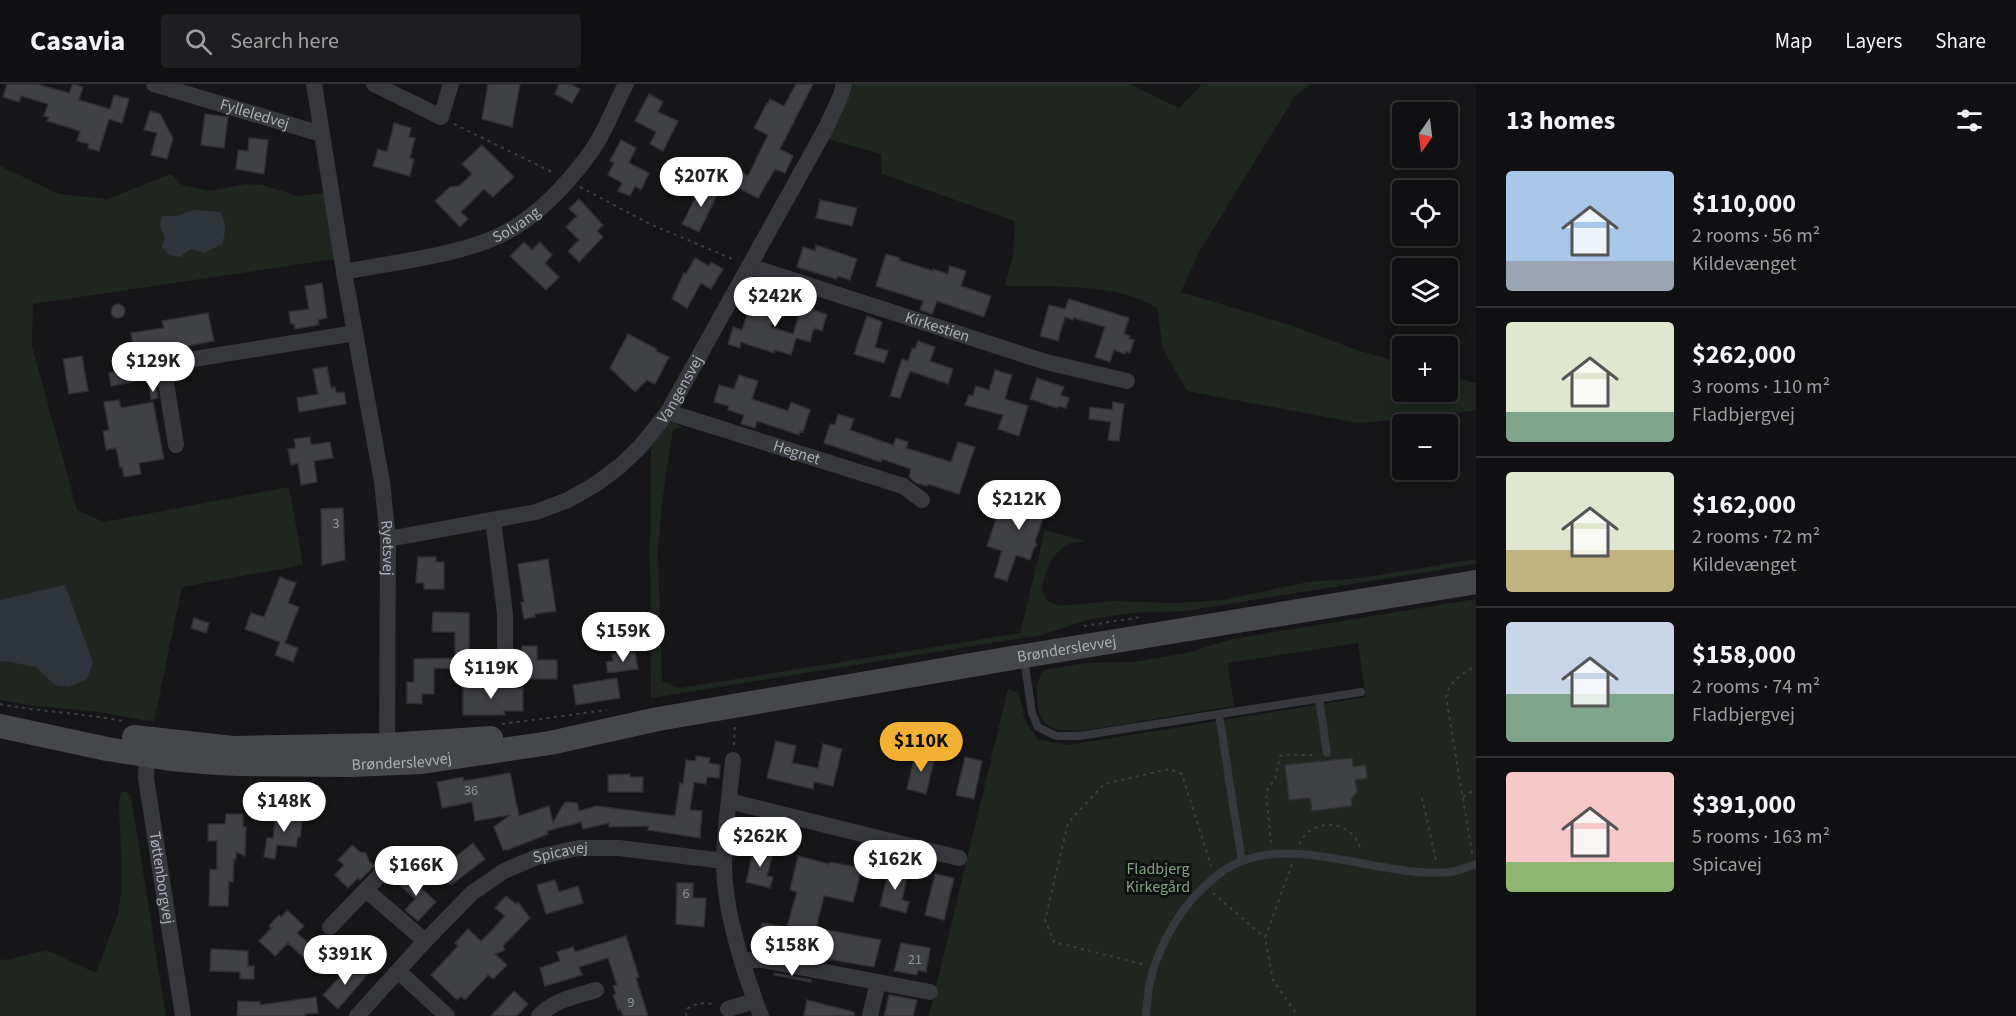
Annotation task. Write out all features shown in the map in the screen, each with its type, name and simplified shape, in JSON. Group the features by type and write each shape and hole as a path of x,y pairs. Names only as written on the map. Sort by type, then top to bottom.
{"main road":[{"name":"Brønderslevvej","path":"0,726 65,741 147,747 233,748 387,755 489,738 658,719 1476,582"},
{"name":"Brønderslevvej","path":"0,716 29,723 66,726 147,747"}],"street":[{"name":"Fylleledvej","path":"154,84 321,134"},
{"name":"Ryetsvej","path":"314,84 344,272 382,482 388,539 387,755"},
{"path":"374,84 441,117 451,84"},
{"name":"Solvang","path":"344,272 447,252 487,241 519,225 568,181 591,151 626,84"},
{"name":"Vangensvej","path":"388,539 536,512 568,500 596,484 640,447 668,412 826,128 841,95 843,84"},
{"name":"Kirkestien","path":"749,266 1046,362 1127,381"},
{"path":"176,445 163,364 355,333"},
{"name":"Hegnet","path":"668,412 903,486 922,500"},
{"path":"493,520 505,613 505,653"},
{"name":"Tøttenborgvej","path":"147,747 146,778 183,1016"},
{"path":"728,1009 758,1008 726,893 724,861 733,760"},
{"path":"729,801 959,858"},
{"name":"Spicavej","path":"357,1016 472,893 504,871 537,857 579,848 619,848 724,861"},
{"path":"330,927 384,871"},
{"path":"366,890 425,941"},
{"path":"743,960 763,960 930,992"},
{"path":"398,971 447,1016"},
{"path":"870,1016 878,982"},
{"path":"539,1016 545,1010 566,999 596,990"}],"lane":[{"path":"1024,656 1032,713 1038,727 1056,736 1079,736 1361,692"},
{"path":"1319,699 1327,753"},
{"path":"1219,715 1242,861"},
{"path":"1146,1016 1154,967 1168,935 1188,903 1214,877 1242,861 1272,855 1296,854 1421,872 1452,872 1474,860"}],"path":[{"path":"441,117 650,224 749,266"},
{"path":"1081,627 1143,616"},
{"path":"1474,860 1446,697 1448,686 1476,666"},
{"path":"0,704 28,710 97,716 130,722"},
{"path":"498,725 611,709"},
{"path":"733,760 736,732 734,718"},
{"path":"1272,855 1266,792 1275,778 1280,756 1294,753 1304,756 1327,753"},
{"path":"1154,967 1054,942 1045,920 1068,823 1104,784 1169,769 1182,774 1214,877"},
{"path":"1462,797 1476,789"},
{"path":"1422,798 1439,872"},
{"path":"1298,1016 1273,980 1265,938 1298,846 1308,832 1315,827 1332,824 1347,829 1353,834 1361,847 1362,863"},
{"path":"1205,886 1265,938"},
{"path":"686,1016 687,1009 699,1003 725,1005 728,1009"}],"green space":[{"path":"850,84 1130,84 1179,108 1202,84 1312,84 1295,96 1199,252 1181,292 1290,325 1357,350 1392,360 1392,402 1458,402 1458,378 1476,383 1476,410 1451,414 1392,414 1392,420 1358,423 1187,391 1163,349 1157,308 1141,300 1103,290 1005,286 1013,255 1015,221 882,174 881,154 827,139"},
{"path":"0,166 59,194 107,199 171,174 182,185 210,191 246,184 262,185 298,196 324,193 335,259 33,304 32,346 77,510 104,522 289,487 303,565 182,587 154,722 99,712 0,700"},
{"path":"668,420 683,427 673,429 662,503 658,551 662,681 680,688 1020,633 1045,530 1086,541 1065,546 1047,569 1042,590 1047,601 1060,606 1113,601 1174,603 1223,600 1308,582 1361,578 1476,559 1476,564 1185,611 1132,613 1090,619 1042,635 651,698 651,442"},
{"name":"Fladbjerg Kirkegård","path":"1476,599 1476,1016 929,1016 1008,689 1019,693 1025,722 1039,740 1069,745 1366,697 1358,643 1228,663 1234,706 1081,731 1062,730 1048,726 1040,716 1037,689 1044,670 1086,663 1133,662 1187,653 1232,639"},
{"path":"121,792 127,792 131,796 166,1016 0,1016 0,959 6,960 46,950 96,973 118,914 122,885 119,802"}],"shaded area":[{"path":"193,210 220,212 225,228 222,244 205,253 191,249 180,257 169,255 162,247 165,237 160,226 162,216 176,216"},
{"path":"65,585 93,663 87,679 69,687 55,685 36,667 0,662 0,600"}],"building":[{"path":"7,84 37,84 69,93 73,84 83,87 79,100 110,109 114,95 129,99 122,123 109,119 99,151 88,148 89,144 77,141 80,131 47,121 49,117 44,116 48,104 21,96 19,102 3,97"},
{"path":"488,84 520,84 512,127 482,119"},
{"path":"559,84 570,84 580,89 572,103 555,94"},
{"path":"796,84 813,84 780,149 793,156 785,173 775,169 758,198 726,182 733,168 748,176 768,135 754,128 767,103 770,99 784,106"},
{"path":"649,94 663,102 658,112 678,121 663,151 650,144 656,132 635,121"},
{"path":"150,111 160,114 173,138 167,159 151,155 157,133 144,130"},
{"path":"205,114 228,117 224,148 201,145"},
{"path":"394,123 411,128 409,137 415,138 410,158 414,159 410,176 373,166 378,149 387,152"},
{"path":"249,138 268,140 264,174 236,169 238,150 248,151"},
{"path":"621,140 636,148 629,163 649,173 641,190 635,186 630,196 618,191 622,183 608,175 614,163 610,161"},
{"path":"482,145 514,177 493,197 484,189 461,212 468,219 460,227 435,201 450,187 459,186 472,174 462,164"},
{"path":"703,183 719,191 699,232 682,224"},
{"path":"579,199 603,225 597,231 603,237 579,262 568,251 579,240 566,227 577,216 569,209"},
{"path":"820,200 857,208 852,226 816,218"},
{"path":"524,242 532,250 540,242 552,255 545,263 559,277 546,290 510,256"},
{"path":"816,245 857,259 850,280 838,276 836,279 797,267 803,247 815,251"},
{"path":"886,254 933,271 933,269 948,274 950,266 966,271 961,286 991,296 984,317 937,301 932,314 920,310 923,301 876,286"},
{"path":"695,258 709,266 711,262 723,269 711,289 701,283 687,308 672,299 684,273 686,274"},
{"path":"322,283 327,318 318,320 319,325 295,329 294,324 291,324 289,312 309,309 305,286"},
{"path":"754,295 778,304 771,327 793,334 802,305 827,315 822,331 814,328 810,342 796,338 791,355 775,350 774,353 741,342 740,348 728,344 733,327 742,330"},
{"path":"1069,299 1129,318 1124,334 1134,340 1130,353 1125,351 1125,354 1114,350 1110,362 1095,357 1105,327 1074,318 1073,320 1065,317 1058,341 1040,336 1049,305 1065,309"},
{"path":"118,304 123,306 125,311 123,316 118,318 113,316 111,311 113,306"},
{"path":"208,313 214,341 168,350 168,347 134,352 131,333 164,328 162,321"},
{"path":"867,316 882,322 875,347 888,351 884,363 854,354"},
{"path":"628,334 669,357 655,384 647,380 635,392 610,368"},
{"path":"918,341 935,347 930,361 953,369 948,384 910,371 900,398 890,396 902,359 908,361 912,348 915,349"},
{"path":"82,356 88,391 69,394 63,359"},
{"path":"327,367 331,388 335,387 336,393 344,392 346,404 299,412 297,398 318,394 313,369"},
{"path":"134,368 137,381 111,386 109,373"},
{"path":"995,370 1012,375 1005,399 1028,406 1019,436 998,429 1003,415 965,405 969,395 973,396 976,386 989,390"},
{"path":"739,375 758,381 752,399 788,411 791,402 810,410 803,432 800,431 799,435 757,421 755,428 741,424 744,415 728,410 729,406 714,402 719,385 734,389"},
{"path":"1037,378 1064,387 1061,395 1069,398 1066,408 1058,406 1057,408 1030,399"},
{"path":"156,386 158,398 151,400 149,387"},
{"path":"119,400 121,408 153,402 164,459 139,463 141,474 124,477 116,448 106,450 103,431 109,430 104,402"},
{"path":"1113,402 1124,404 1119,441 1108,440 1111,422 1089,419 1090,407 1112,410"},
{"path":"838,414 854,419 850,430 893,445 896,438 908,442 906,448 951,462 958,442 975,447 959,494 928,484 927,486 916,483 909,477 911,469 882,459 881,462 824,443 830,424 835,425"},
{"path":"310,437 311,445 330,442 333,458 314,461 317,482 301,485 298,463 291,465 288,449 296,448 294,439"},
{"path":"1035,483 1053,489 1035,542 1037,545 1030,560 1016,555 1007,581 994,577 1002,551 987,546 998,513 1014,518 1020,508 1030,502"},
{"path":"343,508 345,560 322,565 321,509"},
{"path":"418,557 436,557 436,562 444,562 444,589 424,589 424,583 416,583"},
{"path":"548,559 556,611 535,614 535,617 524,619 521,602 524,602 518,564"},
{"path":"280,577 296,583 288,603 299,607 285,643 298,648 293,662 275,655 280,642 245,629 251,613 264,617"},
{"path":"433,612 469,613 469,655 455,655 455,632 432,632"},
{"path":"194,618 209,623 206,633 191,628"},
{"path":"522,646 537,646 537,660 557,660 557,679 523,679"},
{"path":"635,652 638,669 608,673 606,662 613,661 612,654"},
{"path":"462,658 462,669 434,668 434,694 422,694 422,704 407,703 407,682 414,682 414,659"},
{"path":"617,678 620,698 576,705 573,685"},
{"path":"463,684 482,684 482,688 523,688 523,711 504,711 505,715 463,715"},
{"path":"776,741 796,746 792,763 818,768 823,744 842,749 833,786 814,782 813,789 767,778"},
{"path":"916,751 935,756 926,794 907,789"},
{"path":"696,756 710,758 709,763 720,765 719,778 707,777 706,784 694,782 690,810 702,811 700,838 648,830 649,826 609,827 609,823 583,829 581,822 547,831 548,834 503,850 494,827 510,815 475,821 472,802 442,808 437,782 463,777 464,781 510,773 519,816 549,806 553,822 565,802 577,803 579,811 596,806 675,816 686,760 696,761"},
{"path":"965,757 982,761 974,799 956,795"},
{"path":"1352,758 1353,767 1366,765 1367,778 1355,780 1357,792 1351,799 1352,806 1312,811 1310,798 1289,800 1285,765"},
{"path":"630,774 630,777 643,777 643,792 608,792 608,775"},
{"path":"289,813 303,815 296,847 277,845 275,859 264,857 267,838 273,838 276,814 289,815"},
{"path":"226,814 243,814 243,827 246,827 245,856 236,852 233,882 229,881 228,906 209,906 210,869 217,870 217,841 208,841 208,824 225,824"},
{"path":"473,843 485,859 451,885 439,869 441,867 436,859 448,850 454,858"},
{"path":"352,845 360,852 366,853 374,866 348,888 335,875 344,865 338,860"},
{"path":"754,848 773,852 767,876 773,877 770,888 746,882"},
{"path":"798,856 829,864 830,862 862,868 853,902 824,896 816,928 881,940 874,967 763,950 763,947 758,946 762,923 787,927 797,892 790,890"},
{"path":"890,865 902,867 900,875 907,876 902,900 909,902 906,913 880,906"},
{"path":"404,872 436,902 418,921 405,910 415,899 395,880"},
{"path":"935,874 954,878 944,920 925,915"},
{"path":"555,880 559,892 578,886 583,903 546,914 537,885"},
{"path":"677,883 693,883 693,898 706,898 704,927 676,924"},
{"path":"506,896 516,904 518,902 530,918 503,946 505,950 495,954 507,965 493,979 488,975 465,1000 461,996 457,1000 431,975 458,946 455,943 468,929 481,941 491,931 505,916 495,908"},
{"path":"287,910 304,926 297,933 315,949 306,960 288,943 275,956 259,941 271,928 269,926"},
{"path":"626,936 648,1016 623,1016 620,1009 618,1010 613,995 616,994 613,986 617,985 608,958 579,967 582,975 545,986 540,968 560,961 557,952 573,947 575,952"},
{"path":"901,943 930,948 926,972 918,970 917,975 894,971"},
{"path":"211,949 248,951 248,966 254,966 254,979 240,979 240,972 210,971"},
{"path":"354,964 367,975 338,1009 323,995"},
{"path":"774,973 811,980 811,982 774,975"},
{"path":"514,991 528,1004 517,1016 491,1016"},
{"path":"889,995 917,1000 913,1016 884,1016"},
{"path":"316,997 318,1013 305,1014 305,1016 237,1016 238,1001 260,1002 260,1005"},
{"path":"807,1000 854,1012 854,1016 804,1016"}]}
